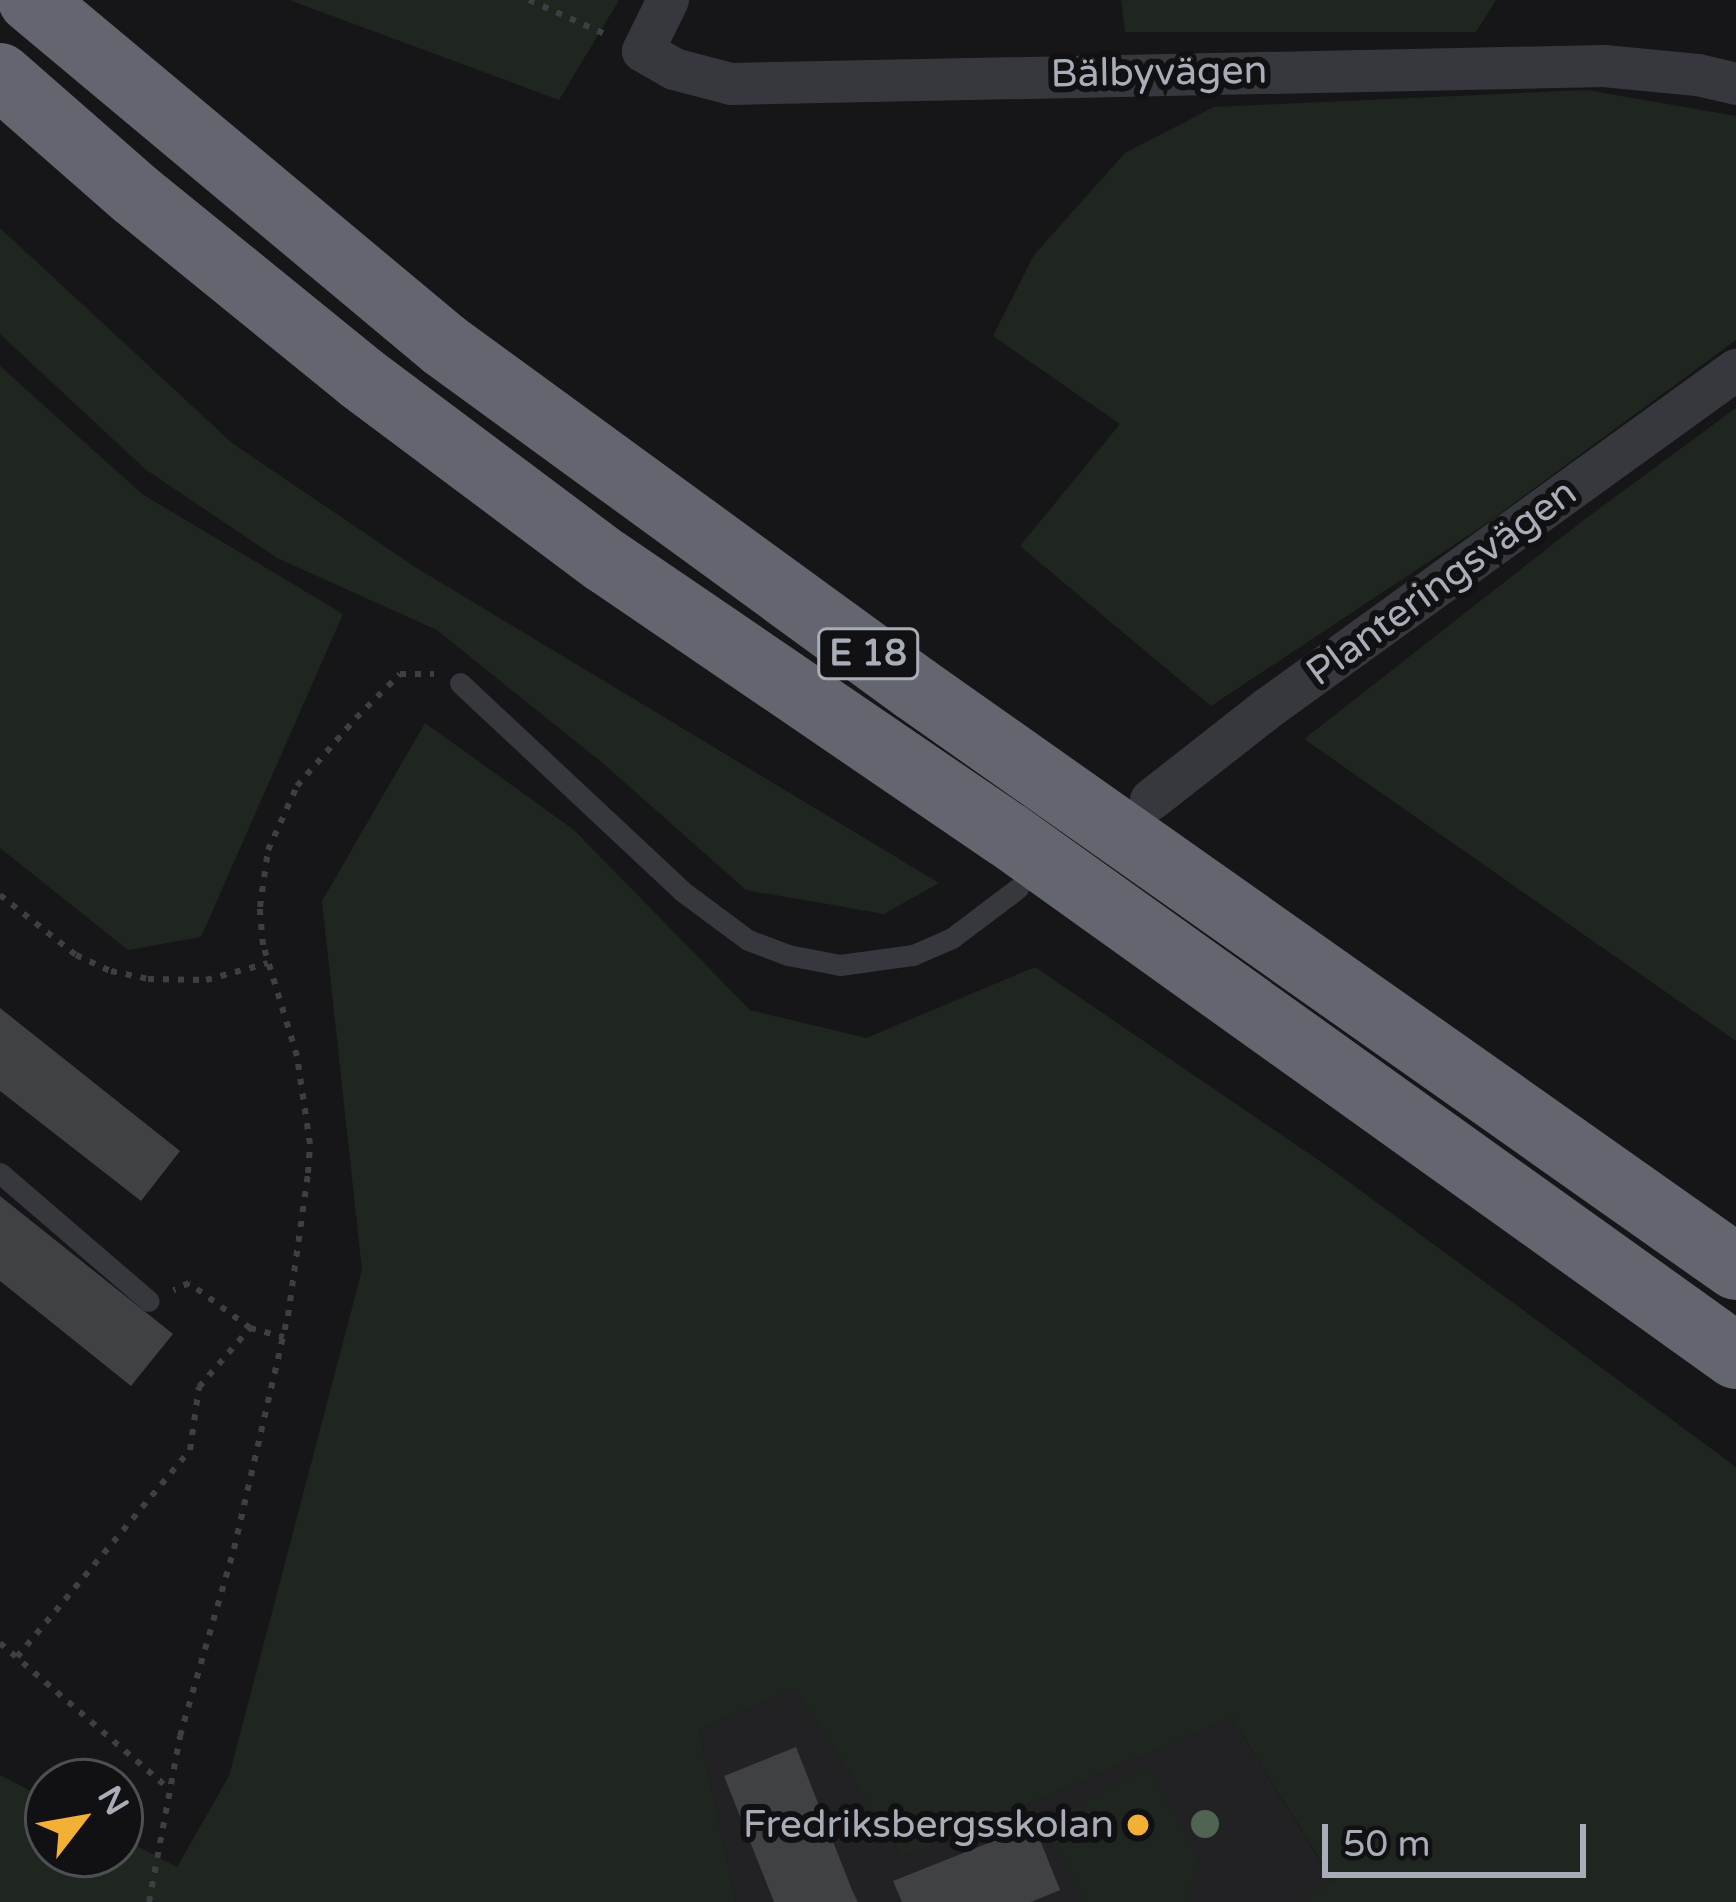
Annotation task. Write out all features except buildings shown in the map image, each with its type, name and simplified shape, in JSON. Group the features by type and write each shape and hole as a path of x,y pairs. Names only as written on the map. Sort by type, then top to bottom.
{"highway":[{"name":"E 18","path":"31,0 444,345 916,689 1736,1268"},
{"name":"E 18","path":"0,76 136,195 362,378 606,561 1027,849 1736,1356"}],"street":[{"path":"644,51 668,0"},
{"name":"Bälbyvägen","path":"644,51 674,69 730,84 1604,66 1698,75 1736,85"},
{"name":"Planteringsvägen","path":"1151,800 1736,370"}],"lane":[{"path":"460,683 682,891 748,940 788,955 840,965 913,955 952,938 1018,888"},
{"path":"0,1173 149,1301"}],"path":[{"path":"529,0 644,51"},
{"path":"149,1902 169,1789 284,1337 310,1144 297,1056 268,963 260,907 263,869 275,827 297,786 400,674 422,671 460,683"},
{"path":"0,895 76,956 111,971 148,980 206,980 268,963"},
{"path":"149,1301 189,1282 250,1328 284,1337"},
{"path":"17,1657 190,1450 199,1387 250,1328"},
{"path":"0,1643 169,1789"}],"shaded area":[{"path":"289,0 619,0 559,100"},
{"path":"1121,0 1496,0 1476,32 1125,32"},
{"path":"1587,90 1736,116 1736,340 1487,523 1211,706 1020,546 1120,424 993,336 1034,255 1125,153 1214,107"},
{"path":"0,228 232,443 415,567 939,883 884,914 746,890 605,765 437,630 277,558 145,469 0,334"},
{"path":"0,366 142,494 343,614 201,937 128,950 0,848"},
{"path":"1736,408 1736,1041 1304,739 1585,519"},
{"path":"425,723 574,830 750,1010 866,1038 1035,967 1330,1168 1736,1467 1736,1902 1302,1902 1333,1881 1232,1718 903,1857 795,1689 699,1730 736,1902 0,1902 0,1775 24,1788 24,1878 144,1878 144,1850 177,1867 229,1776 362,1270 322,901"},
{"name":"Fredriksbergsskolan","path":"795,1689 903,1857 1232,1718 1333,1882 1302,1902 736,1902 699,1730"},
{"path":"1148,1767 1198,1858 1190,1895 1184,1902 1087,1902 1045,1824"}],"place":[{"name":"Fredriksbergsskolan","path":"1138,1825"}]}
